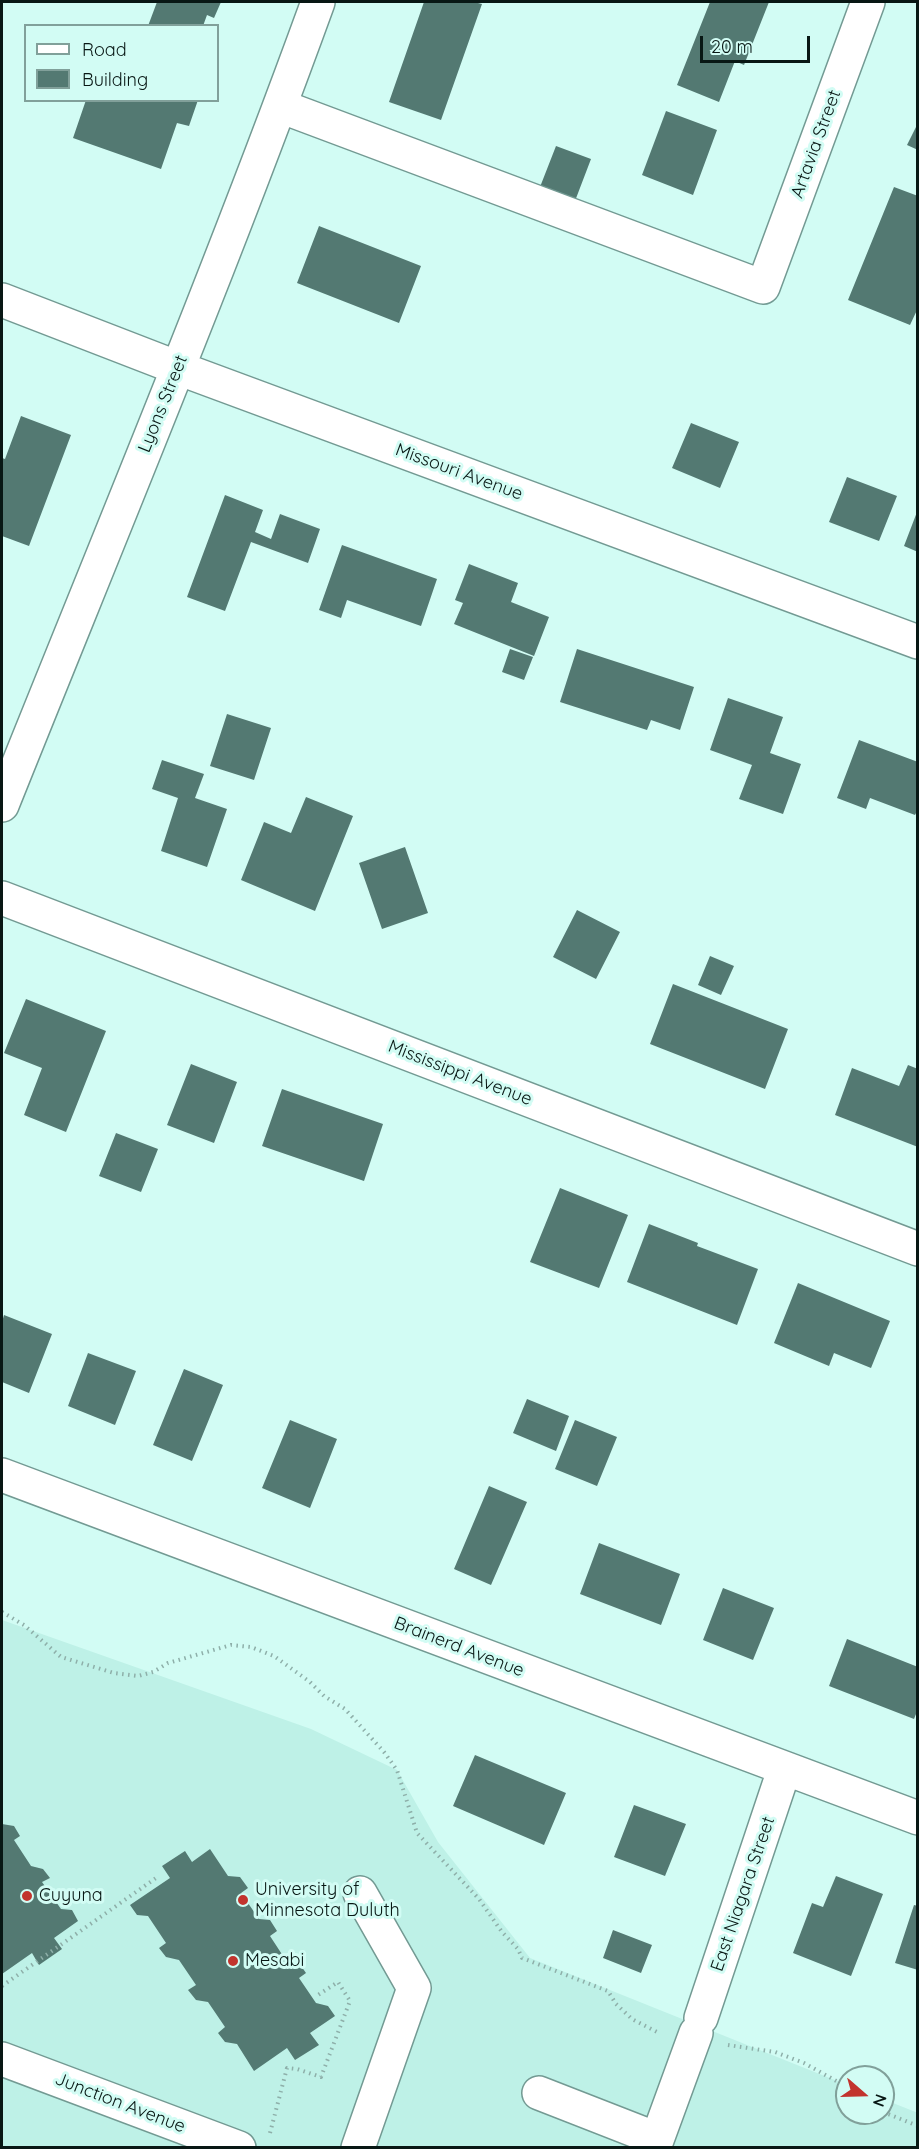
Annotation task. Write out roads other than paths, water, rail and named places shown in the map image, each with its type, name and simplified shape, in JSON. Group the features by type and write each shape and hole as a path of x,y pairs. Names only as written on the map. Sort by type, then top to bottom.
{"street":[{"name":"Lyons Street","path":"2,805 178,368 318,2"},
{"name":"Artavia Street","path":"280,106 763,287 868,2"},
{"name":"Missouri Avenue","path":"2,300 178,368 918,642"},
{"name":"Mississippi Avenue","path":"2,898 918,1248"},
{"name":"Brainerd Avenue","path":"2,1475 784,1770 918,1818"},
{"name":"East Niagara Street","path":"655,2143 697,2031 784,1770"},
{"path":"358,2148 414,1988 360,1893"},
{"name":"Junction Avenue","path":"2,2059 253,2144"},
{"path":"540,2092 655,2143"}],"place":[{"name":"Cuyuna","path":"27,1896"},
{"name":"University of Minnesota Duluth","path":"243,1900"},
{"name":"Mesabi","path":"233,1961"}]}
